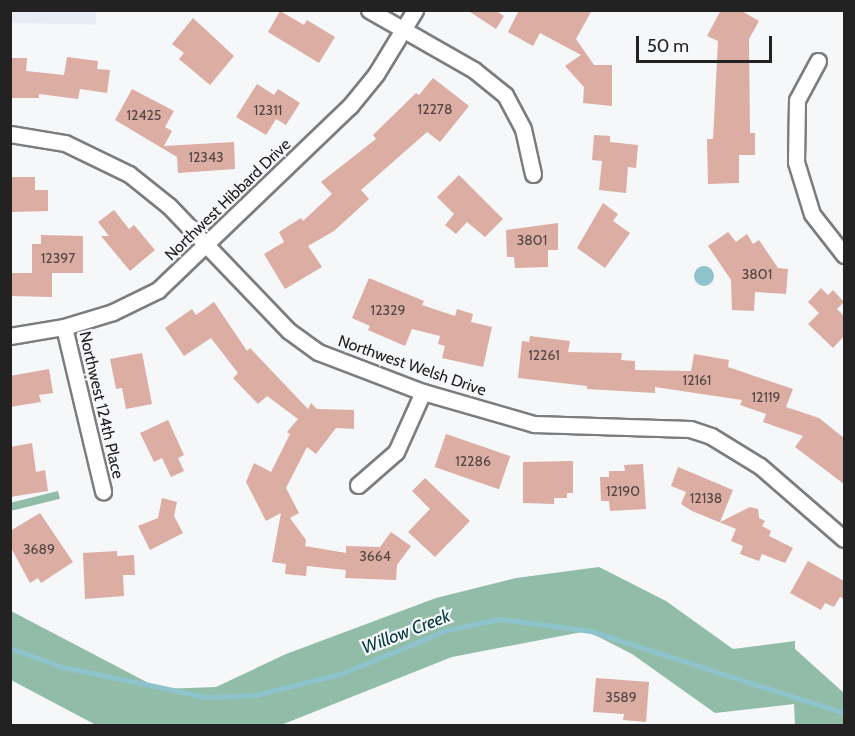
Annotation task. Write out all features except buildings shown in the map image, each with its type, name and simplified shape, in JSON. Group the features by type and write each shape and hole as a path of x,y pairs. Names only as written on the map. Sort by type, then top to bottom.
{"street":[{"path":"369,10 474,70 505,95 523,129 533,174"},
{"name":"Northwest Hibbard Drive","path":"10,336 64,327 132,306 158,290 208,246 350,106 405,30 415,10"},
{"path":"818,61 797,100 796,162 812,214 844,255"},
{"name":"Northwest Welsh Drive","path":"10,134 65,143 110,162 169,206 302,342 334,360 423,392 534,424 690,429 711,436 760,466 844,539"},
{"name":"Northwest 124th Place","path":"64,327 103,491"},
{"path":"358,485 396,452 423,392"}],"shaded area":[{"path":"11,10 96,11 96,24 11,23"}],"green space":[{"path":"58,491 60,499 11,511 10,503"},
{"path":"599,567 666,601 733,649 795,641 795,649 844,693 844,725 795,725 794,704 715,713 632,654 587,631 452,657 281,725 96,725 11,680 11,611 160,689 216,687 286,654 436,598 516,578"}],"water":[{"path":"700,266 708,266 714,272 714,280 708,286 700,286 694,280 694,272"}],"waterway":[{"name":"Willow Creek","path":"10,648 59,666 206,697 255,695 343,673 447,630 499,619 591,631 844,713"}]}
